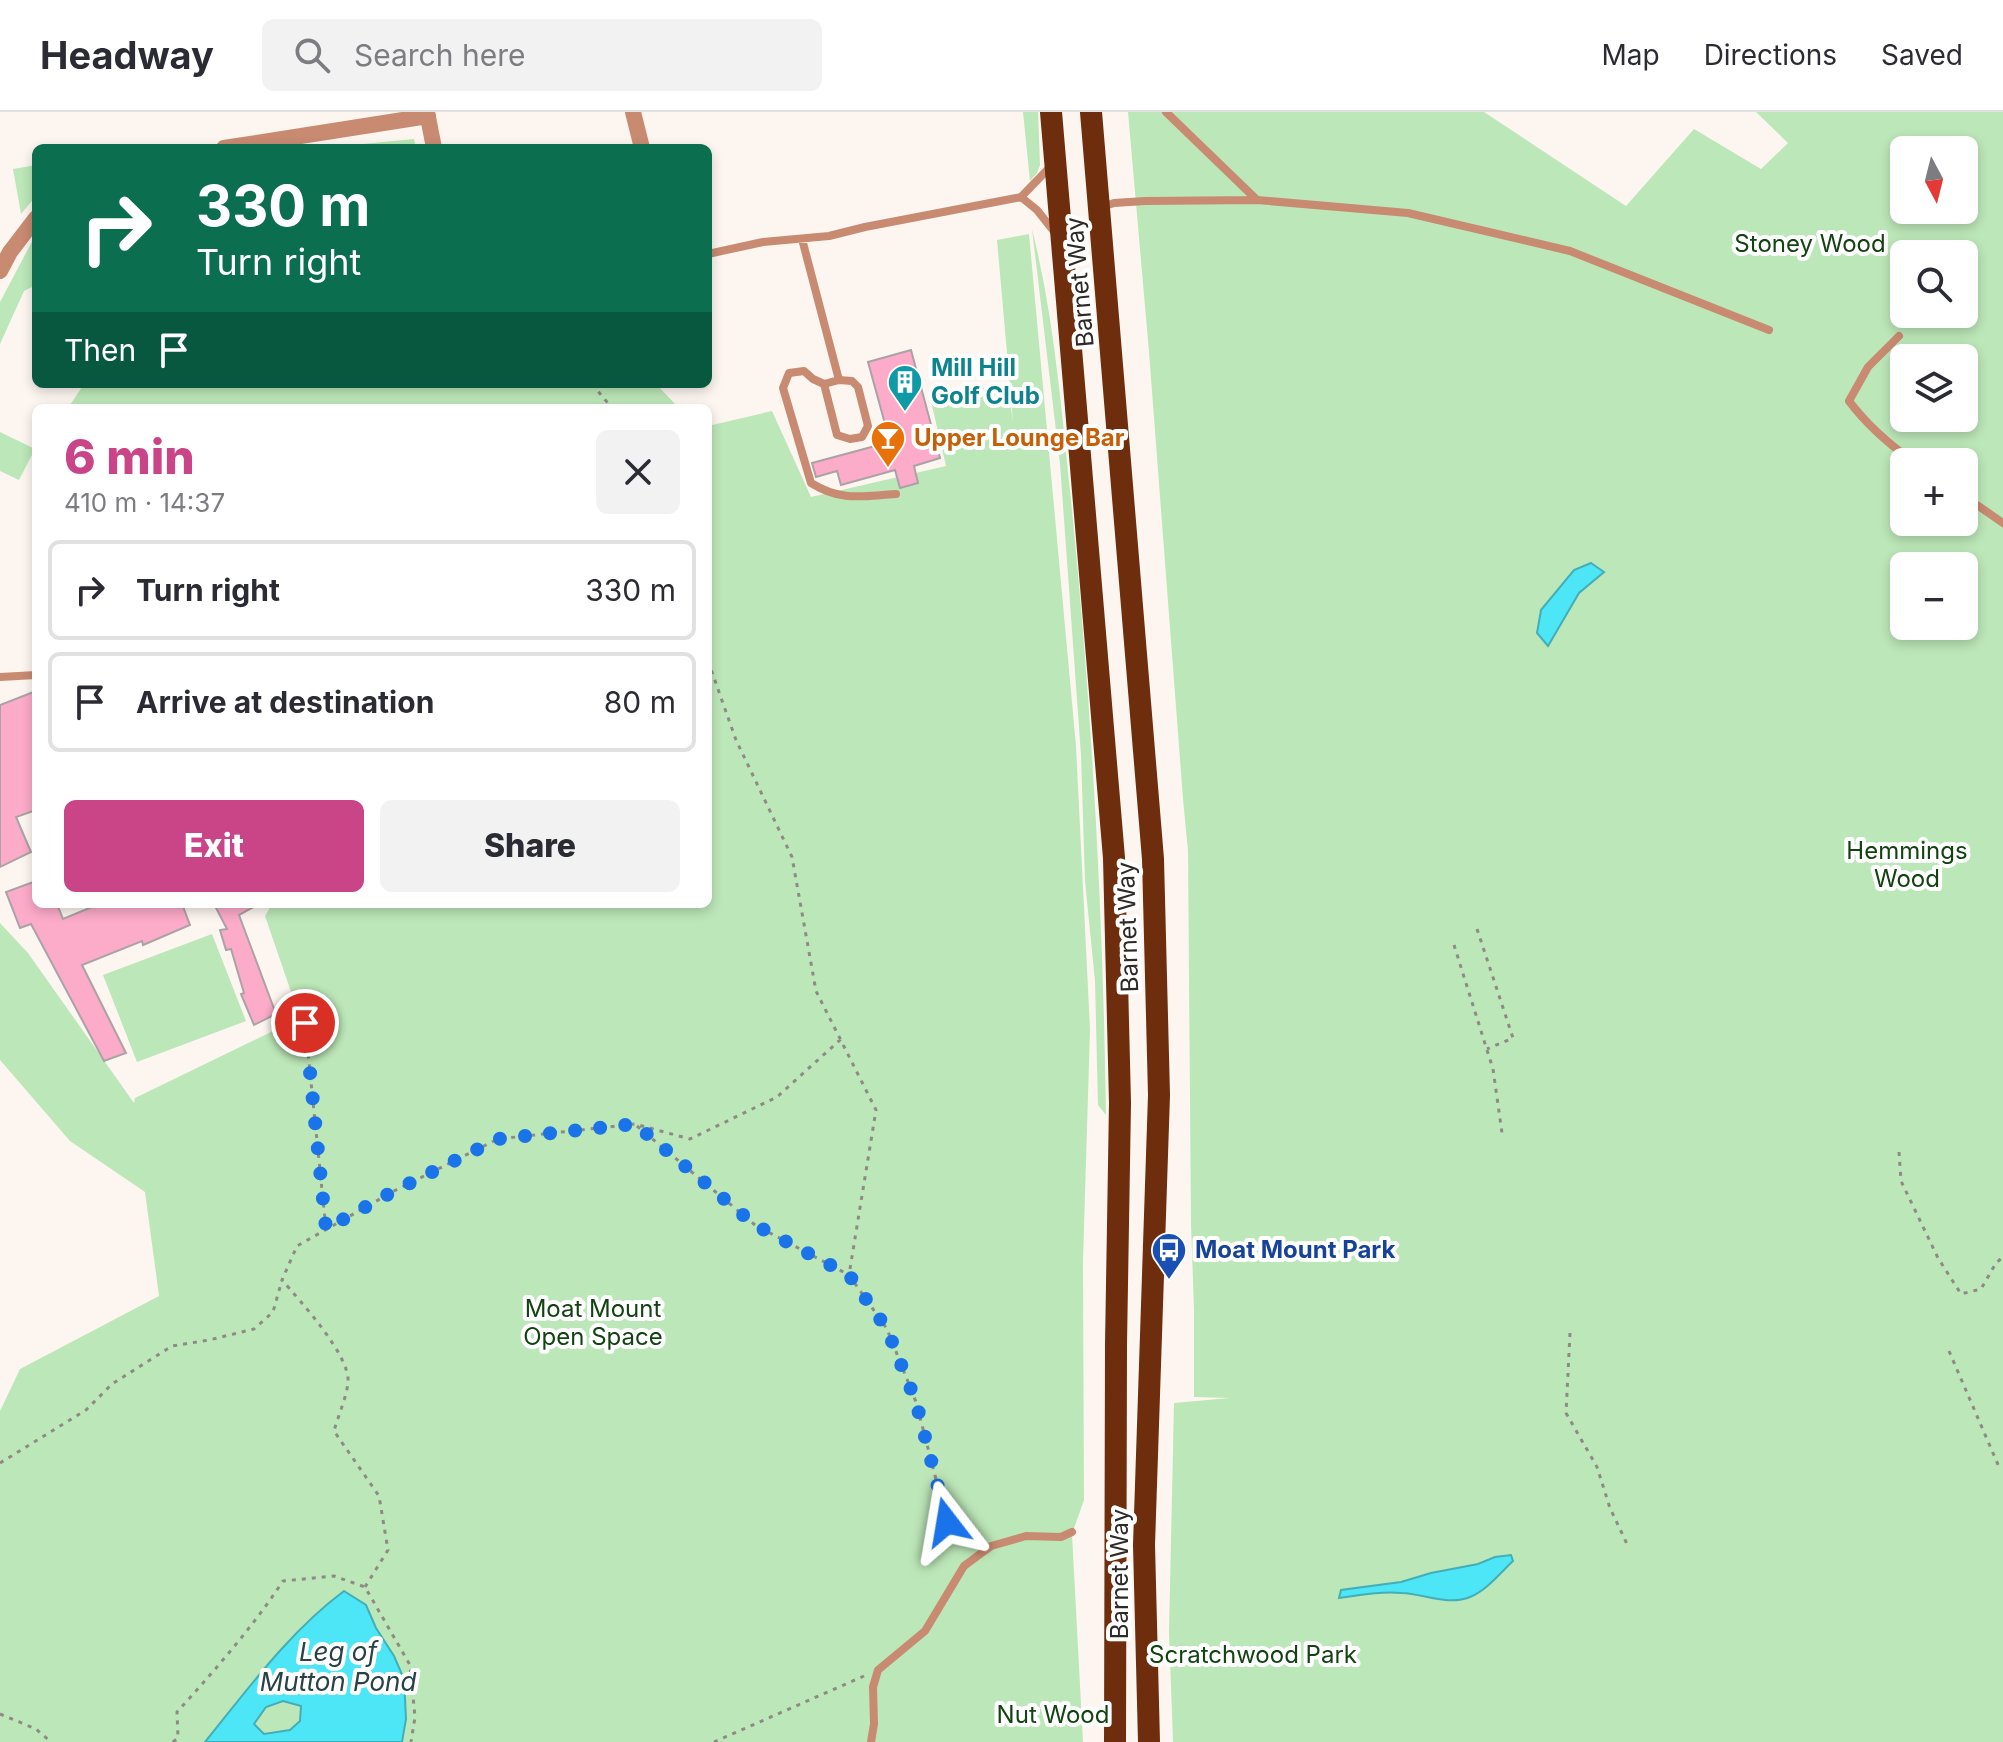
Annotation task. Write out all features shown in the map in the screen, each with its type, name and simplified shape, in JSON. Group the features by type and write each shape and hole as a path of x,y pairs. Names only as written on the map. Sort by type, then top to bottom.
{"highway":[{"name":"Barnet Way","path":"1051,112 1114,858 1120,1103 1115,1742"},
{"name":"Barnet Way","path":"1091,112 1153,859 1159,1095 1144,1545 1149,1742"}],"street":[{"path":"633,112 641,144"},
{"path":"248,144 427,114 433,144"},
{"path":"0,271 32,223"}],"lane":[{"path":"1166,112 1257,200"},
{"path":"712,253 763,242 829,236 1021,197 1055,162"},
{"path":"1021,197 1037,210 1062,242"},
{"path":"1100,208 1114,203 1145,201 1257,200 1408,213 1570,251 1769,330"},
{"path":"802,239 839,380"},
{"path":"1895,448 1862,418 1849,401 1868,367 1899,336"},
{"path":"824,384 837,435 850,439 862,437 868,426 858,387 852,381 824,384 804,371 789,373 783,388 811,483 847,497 896,494"},
{"path":"1978,506 2003,523"},
{"path":"0,677 32,675"},
{"path":"871,1742 873,1687 878,1670 925,1631 964,1566 991,1546 1026,1536 1061,1537 1072,1532"}],"path":[{"path":"595,388 609,404"},
{"path":"712,672 736,740 792,857 816,991 876,1110 849,1275"},
{"path":"1477,929 1513,1038 1487,1049"},
{"path":"1454,945 1493,1069 1502,1133"},
{"path":"300,1018 305,1023 326,1229"},
{"path":"0,1463 86,1410 112,1384 172,1346 254,1329 273,1312 282,1280 297,1246 394,1191 498,1139 635,1124 690,1139 777,1097 841,1039"},
{"path":"635,1124 755,1225 849,1275 887,1329 899,1358 916,1402 947,1522 991,1546"},
{"path":"1899,1152 1901,1181 1938,1258 1961,1294 1981,1289 2003,1257"},
{"path":"282,1280 312,1314 346,1366 348,1382 334,1431 379,1496 388,1550 365,1587"},
{"path":"1570,1333 1566,1413 1597,1467 1610,1508 1627,1544"},
{"path":"1949,1351 1999,1467"},
{"path":"173,1742 178,1738 177,1712 228,1655 283,1581 334,1576 365,1587 410,1665 415,1717 411,1742"},
{"path":"714,1742 878,1670"},
{"path":"0,1714 36,1729 51,1742"}],"green space":[{"path":"1023,112 1038,112 1040,165 1030,181"},
{"path":"1128,112 1484,112 1626,206 1694,129 1761,169 1788,143 1756,112 2003,112 2003,1742 1173,1742 1169,1632 1174,1403 1230,1398 1194,1397 1188,851"},
{"path":"414,139 415,144 363,144"},
{"path":"32,166 32,201 21,214 13,169"},
{"path":"1032,229 1047,298 1057,368 1079,585 1095,812 1106,1115 1098,1105 1095,981 1085,881 1081,755 1060,464"},
{"name":"Nut Wood","path":"1029,234 1076,746 1090,1029 1083,1261 1084,1500 1072,1534 1083,1742 0,1742 0,1411 20,1369 159,1296 145,1192 70,1141 0,1060 0,923 28,953 134,1103 135,1098 300,1018 265,916 270,908 712,908 712,425 772,411 811,497 946,466 930,397 1007,384 1013,421 997,240"},
{"path":"32,242 32,287 24,291 0,344 0,302"},
{"path":"81,388 660,388 675,404 71,404"},
{"path":"0,432 32,448 32,455 19,480 0,471"},
{"path":"212,934 246,1021 137,1062 103,975"}],"water":[{"path":"1591,563 1604,572 1579,593 1548,646 1537,633 1541,610 1574,570"},
{"path":"1511,1555 1513,1561 1488,1586 1462,1599 1445,1600 1394,1593 1339,1598 1341,1590 1401,1582"},
{"name":"Leg of Mutton Pond","path":"344,1591 366,1605 404,1679 406,1719 402,1742 205,1742 270,1662","holes":["283,1701 301,1706 300,1721 290,1730 264,1734 254,1724 266,1707"]}],"building":[{"name":"Mill Hill Golf Club","path":"911,350 940,458 914,466 918,483 900,488 895,470 841,485 837,471 816,477 812,463 890,442 868,362"},
{"path":"32,693 32,811 16,817 31,852 0,867 0,705"},
{"path":"32,882 32,908 59,908 63,919 89,908 184,908 190,925 143,945 142,941 82,965 126,1053 104,1061 31,924 20,928 6,892"},
{"path":"216,908 252,908 239,915 276,1014 254,1025 241,994 244,993 231,949 226,950 220,930 227,929"}],"place":[{"name":"Mill Hill Golf Club","path":"905,413"},
{"name":"Upper Lounge Bar","path":"888,469"},
{"name":"Moat Mount Park","path":"1169,1281"}],"route":[{"path":"305,1023 326,1229 498,1139 635,1124 755,1225 849,1275 887,1329 916,1402 947,1522"}],"park label":[{"name":"Stoney Wood","path":"1810,244"},
{"name":"Hemmings Wood","path":"1907,865"},
{"name":"Moat Mount Open Space","path":"593,1323"},
{"name":"Scratchwood Park","path":"1253,1655"}]}
